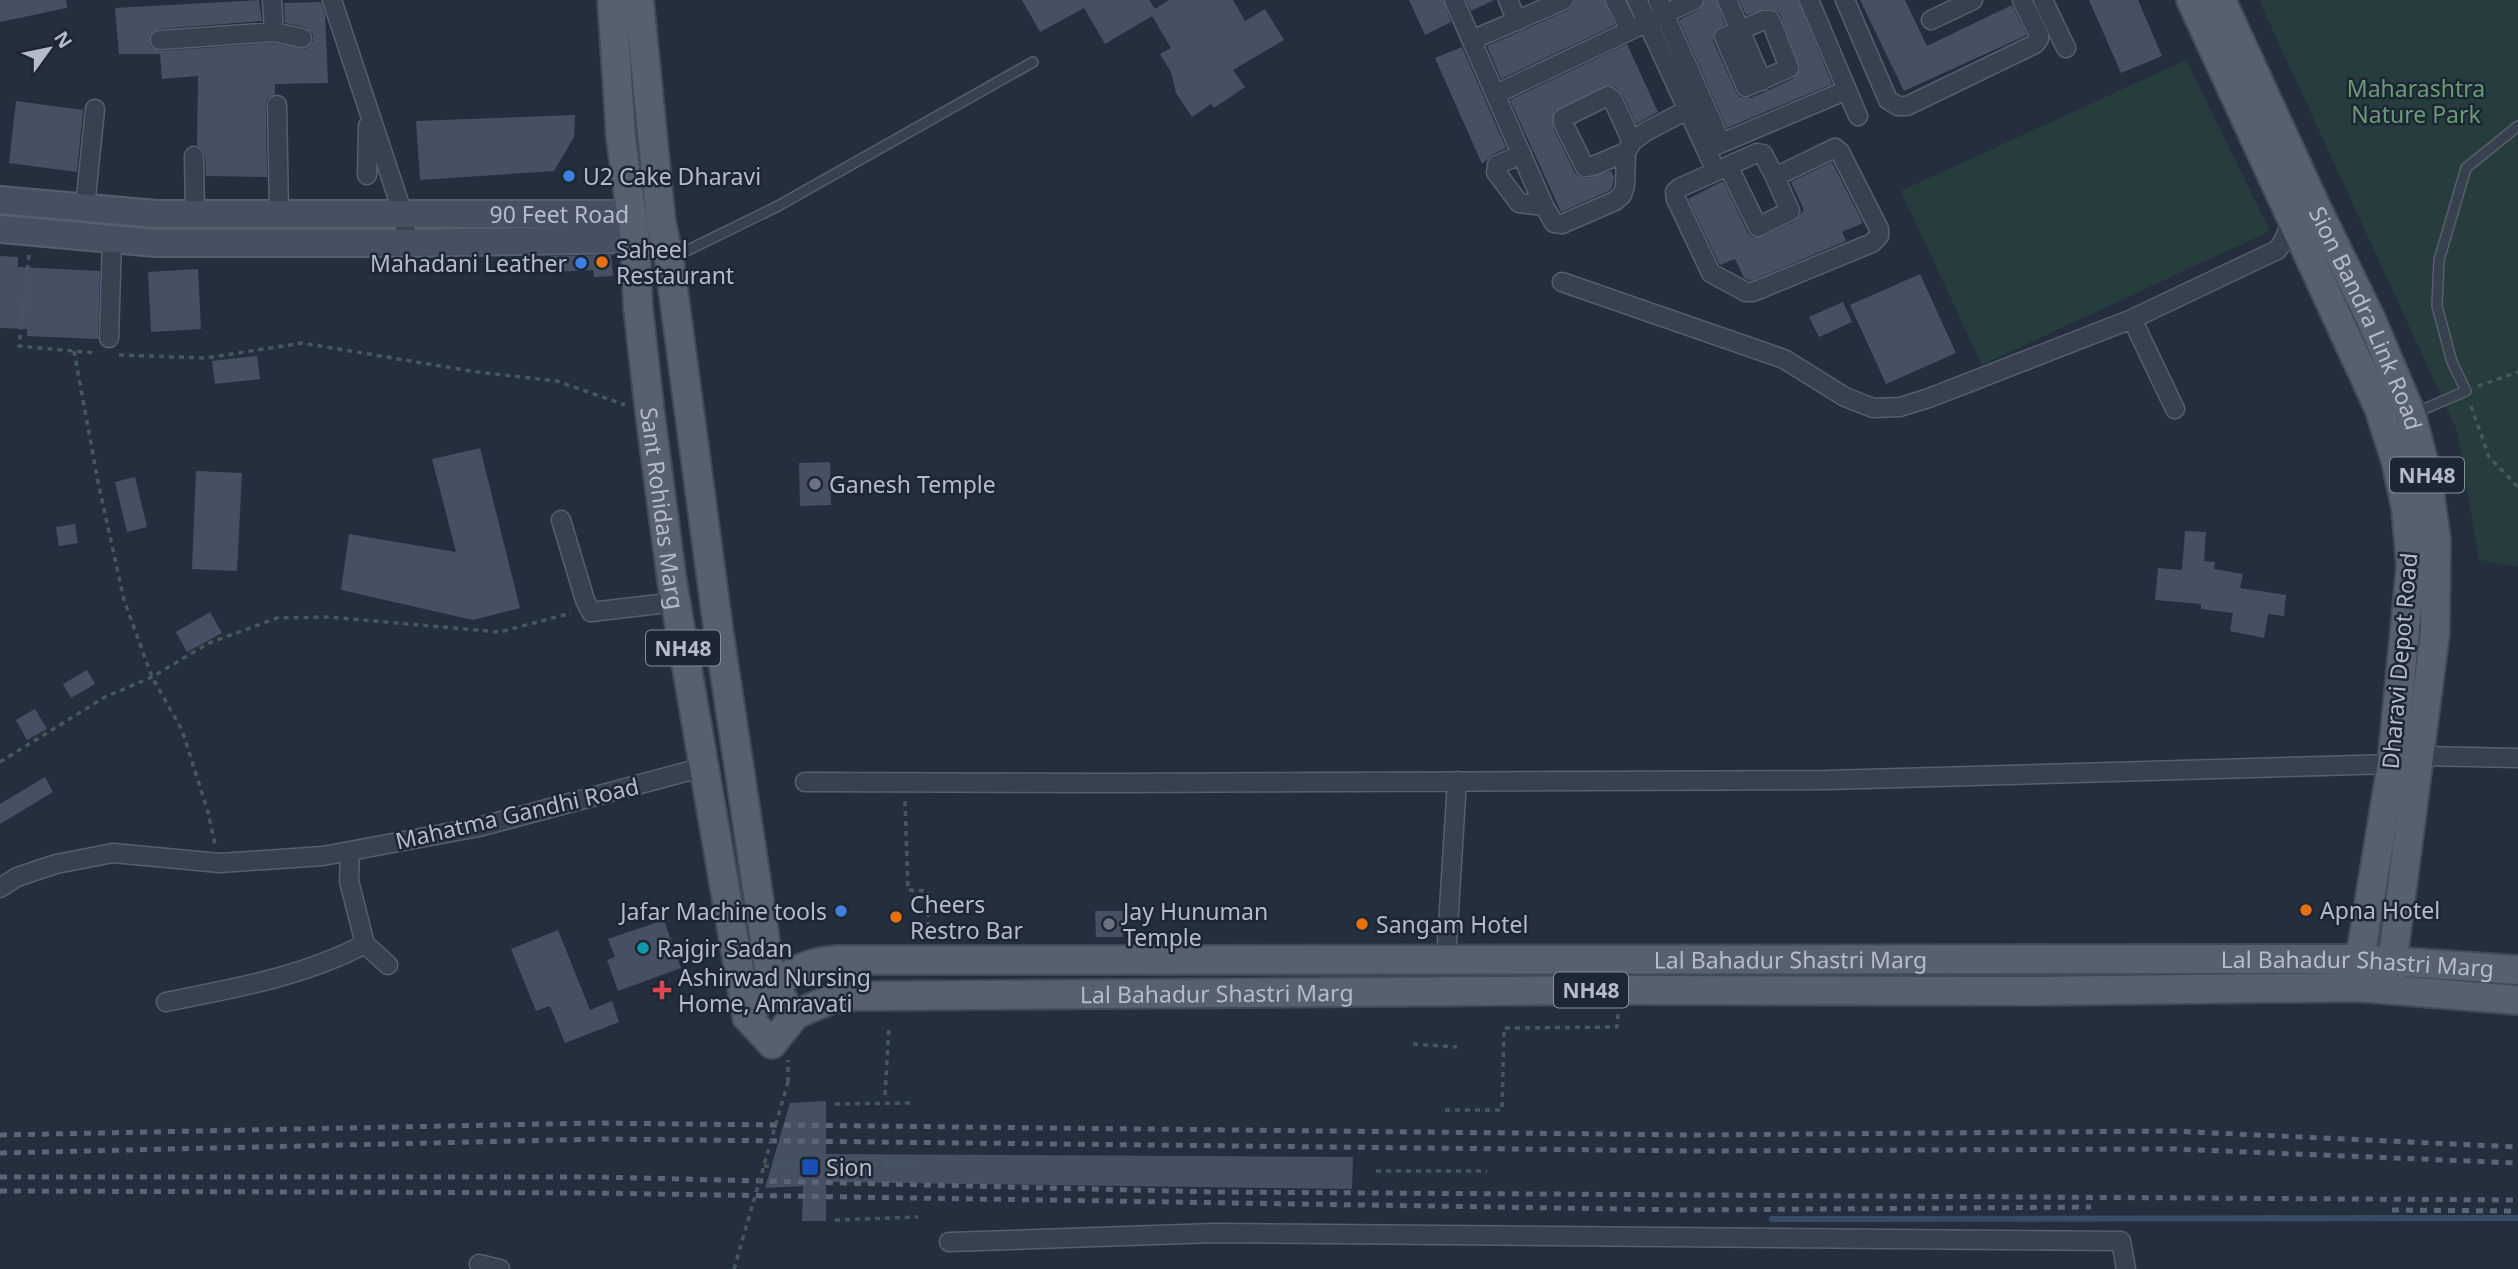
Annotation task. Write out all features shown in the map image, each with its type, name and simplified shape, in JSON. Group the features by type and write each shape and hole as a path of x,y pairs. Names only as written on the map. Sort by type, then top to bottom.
{"main road":[{"name":"Sant Rohidas Marg","path":"612,0 621,139 633,226 638,307 658,475 681,633 747,1017"},
{"name":"Sant Rohidas Marg","path":"639,0 662,222 718,627 772,987"},
{"name":"Dharavi Depot Road","path":"2191,0 2305,214 2379,408 2396,461 2406,508 2411,566 2392,764 2358,959 2356,987"},
{"name":"Sion Bandra Link Road","path":"2221,0 2305,214 2370,317 2410,414 2427,475 2436,539 2435,633 2389,990"},
{"name":"90 Feet Road","path":"0,200 156,214 403,214 633,226"},
{"path":"32,232 35,202"},
{"path":"156,214 156,243"},
{"name":"90 Feet Road","path":"0,229 156,243 408,243 662,222"},
{"path":"658,475 698,471"},
{"path":"681,633 718,627"},
{"name":"Lal Bahadur Shastri Marg","path":"2518,970 2358,959 1446,958 820,961 798,970 772,987 747,1017 772,1044 796,1014 832,999 856,996 2356,987 2518,1000"},
{"path":"1544,990 1545,959"},
{"path":"772,987 796,1014"}],"street":[{"path":"272,0 274,32"},
{"path":"332,0 372,137 403,214 408,243"},
{"path":"1454,0 1554,223 1562,224 1615,201 1622,195 1625,186 1629,147 1645,132 1688,110"},
{"path":"1508,0 1517,21"},
{"path":"1472,40 1564,0"},
{"path":"1615,0 1630,30"},
{"path":"1637,0 1647,22 1672,53 1722,169 1758,227 1790,211 1775,177 1760,153 1722,169 1679,188 1675,192 1676,199 1711,273 1746,292 1753,292 1872,243 1879,236 1879,229 1838,149 1832,149 1775,177"},
{"path":"1496,94 1647,22 1661,7 1694,0"},
{"path":"1727,0 1762,81 1787,70 1789,64 1770,20 1740,29"},
{"path":"1809,0 1858,116"},
{"path":"1845,0 1888,100 1898,106 1906,106 2035,44 2039,35 2022,0"},
{"path":"1931,20 1973,0"},
{"path":"2043,0 2066,48"},
{"path":"1661,7 1688,110 1713,146"},
{"path":"160,40 274,32 302,38"},
{"path":"1713,146 1847,90"},
{"path":"281,107 282,214"},
{"path":"85,207 95,109"},
{"path":"368,175 372,137"},
{"path":"1522,154 1497,165 1496,172 1519,203 1545,206"},
{"path":"194,156 195,214"},
{"path":"1562,282 1784,359 1845,397 1873,408 1900,407 2132,319 2277,250 2305,214"},
{"path":"107,348 112,239"},
{"path":"2132,319 2175,409"},
{"path":"561,520 588,608 594,613 676,602"},
{"path":"2421,756 2518,758"},
{"path":"804,782 1827,780 2392,764"},
{"name":"Mahatma Gandhi Road","path":"0,888 17,877 56,864 113,853 220,863 323,856 479,827 704,767"},
{"path":"1446,958 1457,780"},
{"path":"349,851 349,881 365,944 388,965"},
{"path":"166,1002 257,984 317,967 365,944"},
{"path":"949,1242 1214,1233 2120,1241 2126,1269"},
{"path":"479,1264 500,1269"}],"lane":[{"path":"669,259 778,205 1033,62"},
{"path":"2410,414 2466,390 2452,362 2437,306 2439,260 2466,168 2518,126"}],"path":[{"path":"32,232 19,346 74,351 107,348 206,358 302,343 477,372 557,381 650,414"},
{"path":"74,351 98,482 124,600 152,677 182,730 208,812 220,863"},
{"path":"2518,372 2466,390 2488,457 2518,487"},
{"path":"0,762 105,697 152,677 209,643 277,618 329,617 500,632 588,608"},
{"path":"904,781 908,890 928,891 928,937"},
{"path":"1445,1110 1502,1110 1504,1028 1617,1027 1619,990"},
{"path":"885,1095 889,1027"},
{"path":"1413,1044 1457,1047"},
{"path":"734,1269 788,1082"},
{"path":"835,1104 911,1103"},
{"path":"764,1166 919,1163"},
{"path":"1376,1171 1487,1171"},
{"path":"835,1220 918,1217"}],"green space":[{"name":"Maharashtra Nature Park","path":"2259,0 2518,0 2518,567 2479,560 2457,430"},
{"path":"2186,60 2270,231 1982,365 1901,191"}],"building":[{"path":"0,0 66,0 67,8 0,22"},
{"path":"259,0 262,21 159,29 150,36 151,47 160,51 273,43 305,49 313,41 313,34 305,27 285,23 284,3 321,2 325,14 328,83 275,84 275,94 267,99 266,105 267,177 206,176 205,155 197,145 198,76 162,79 160,54 119,54 115,8"},
{"path":"1022,0 1149,0 1155,9 1169,0 1233,0 1245,21 1265,9 1284,40 1233,70 1245,87 1214,108 1211,104 1192,117 1176,93 1171,72 1160,54 1171,48 1152,16 1105,44 1084,8 1040,32"},
{"path":"1409,0 1443,0 1451,22 1425,35"},
{"path":"1466,0 1494,0 1471,11"},
{"path":"1575,0 1604,0 1615,25 1501,79 1487,46 1569,10"},
{"path":"1705,0 1716,0 1725,24 1715,31 1713,41 1740,97 1750,98 1767,91 1794,78 1800,69 1780,14 1775,10 1764,9 1746,15 1739,0 1798,0 1832,84 1727,128 1679,20 1699,10"},
{"path":"1860,0 1905,0 1927,46 2012,5 2027,35 1904,91"},
{"path":"2089,0 2138,0 2162,56 2121,73"},
{"path":"1627,44 1658,112 1636,124 1623,95 1609,85 1554,111 1553,128 1575,173 1586,178 1611,171 1614,177 1609,191 1561,212 1510,100"},
{"path":"1462,47 1506,148 1482,164 1435,58"},
{"path":"16,101 83,110 77,172 9,163"},
{"path":"575,115 574,137 554,171 420,180 416,121"},
{"path":"1832,162 1863,223 1842,232 1846,241 1751,281 1744,278 1735,259 1720,265 1688,199 1723,181 1748,233 1752,237 1762,237 1795,221 1804,210 1791,182"},
{"path":"611,255 613,276 594,277 593,270 551,272 550,256"},
{"path":"0,256 18,257 18,267 100,271 98,339 27,336 27,329 0,328"},
{"path":"198,269 201,329 151,332 148,272"},
{"path":"1920,274 1956,353 1886,384 1850,305"},
{"path":"1843,302 1852,322 1819,337 1809,317"},
{"path":"257,356 260,379 215,384 212,361"},
{"path":"480,448 520,608 473,620 341,590 349,534 456,552 432,459"},
{"name":"Ganesh Temple","path":"830,462 831,505 800,506 799,463"},
{"path":"196,471 242,473 237,571 192,569"},
{"path":"135,477 147,527 127,532 115,482"},
{"path":"75,524 78,543 59,546 56,527"},
{"path":"2185,531 2206,532 2204,561 2215,562 2214,569 2243,574 2240,588 2286,595 2284,616 2268,614 2264,638 2230,631 2233,613 2201,609 2201,604 2155,600 2158,568 2182,570"},
{"path":"210,612 222,633 187,652 176,632"},
{"path":"87,670 95,684 71,698 63,684"},
{"path":"35,709 47,729 27,740 16,720"},
{"path":"45,777 53,792 0,824 0,804"},
{"name":"Jay Hunuman Temple","path":"1095,911 1123,911 1123,937 1096,937"},
{"name":"Rajgir Sadan","path":"664,920 681,968 618,991 607,960 615,957 608,939"},
{"path":"558,930 590,1010 612,1001 619,1022 565,1043 550,1006 536,1011 511,949"},
{"path":"826,1101 826,1154 1353,1157 1352,1189 826,1182 826,1221 802,1221 803,1186 765,1188 790,1103"}],"waterway":[{"path":"1772,1219 2518,1218"}],"railway":[{"path":"0,1135 594,1123 1693,1135 2171,1131 2518,1147"},
{"path":"0,1153 602,1139 1696,1151 2174,1149 2518,1163"},
{"path":"0,1177 599,1177 1215,1192 2518,1200"},
{"path":"0,1191 592,1193 1687,1210 2091,1207"},
{"path":"2392,1210 2518,1211"}],"place":[{"name":"U2 Cake Dharavi","path":"569,176"},
{"name":"Saheel Restaurant","path":"602,262"},
{"name":"Mahadani Leather","path":"581,263"},
{"name":"Ganesh Temple","path":"815,484"},
{"name":"Apna Hotel","path":"2306,910"},
{"name":"Jafar Machine tools","path":"841,911"},
{"name":"Cheers Restro Bar","path":"896,917"},
{"name":"Jay Hunuman Temple","path":"1109,924"},
{"name":"Sangam Hotel","path":"1362,924"},
{"name":"Rajgir Sadan","path":"643,948"},
{"name":"Ashirwad Nursing Home, Amravati","path":"662,990"},
{"name":"Sion","path":"810,1167"}]}
